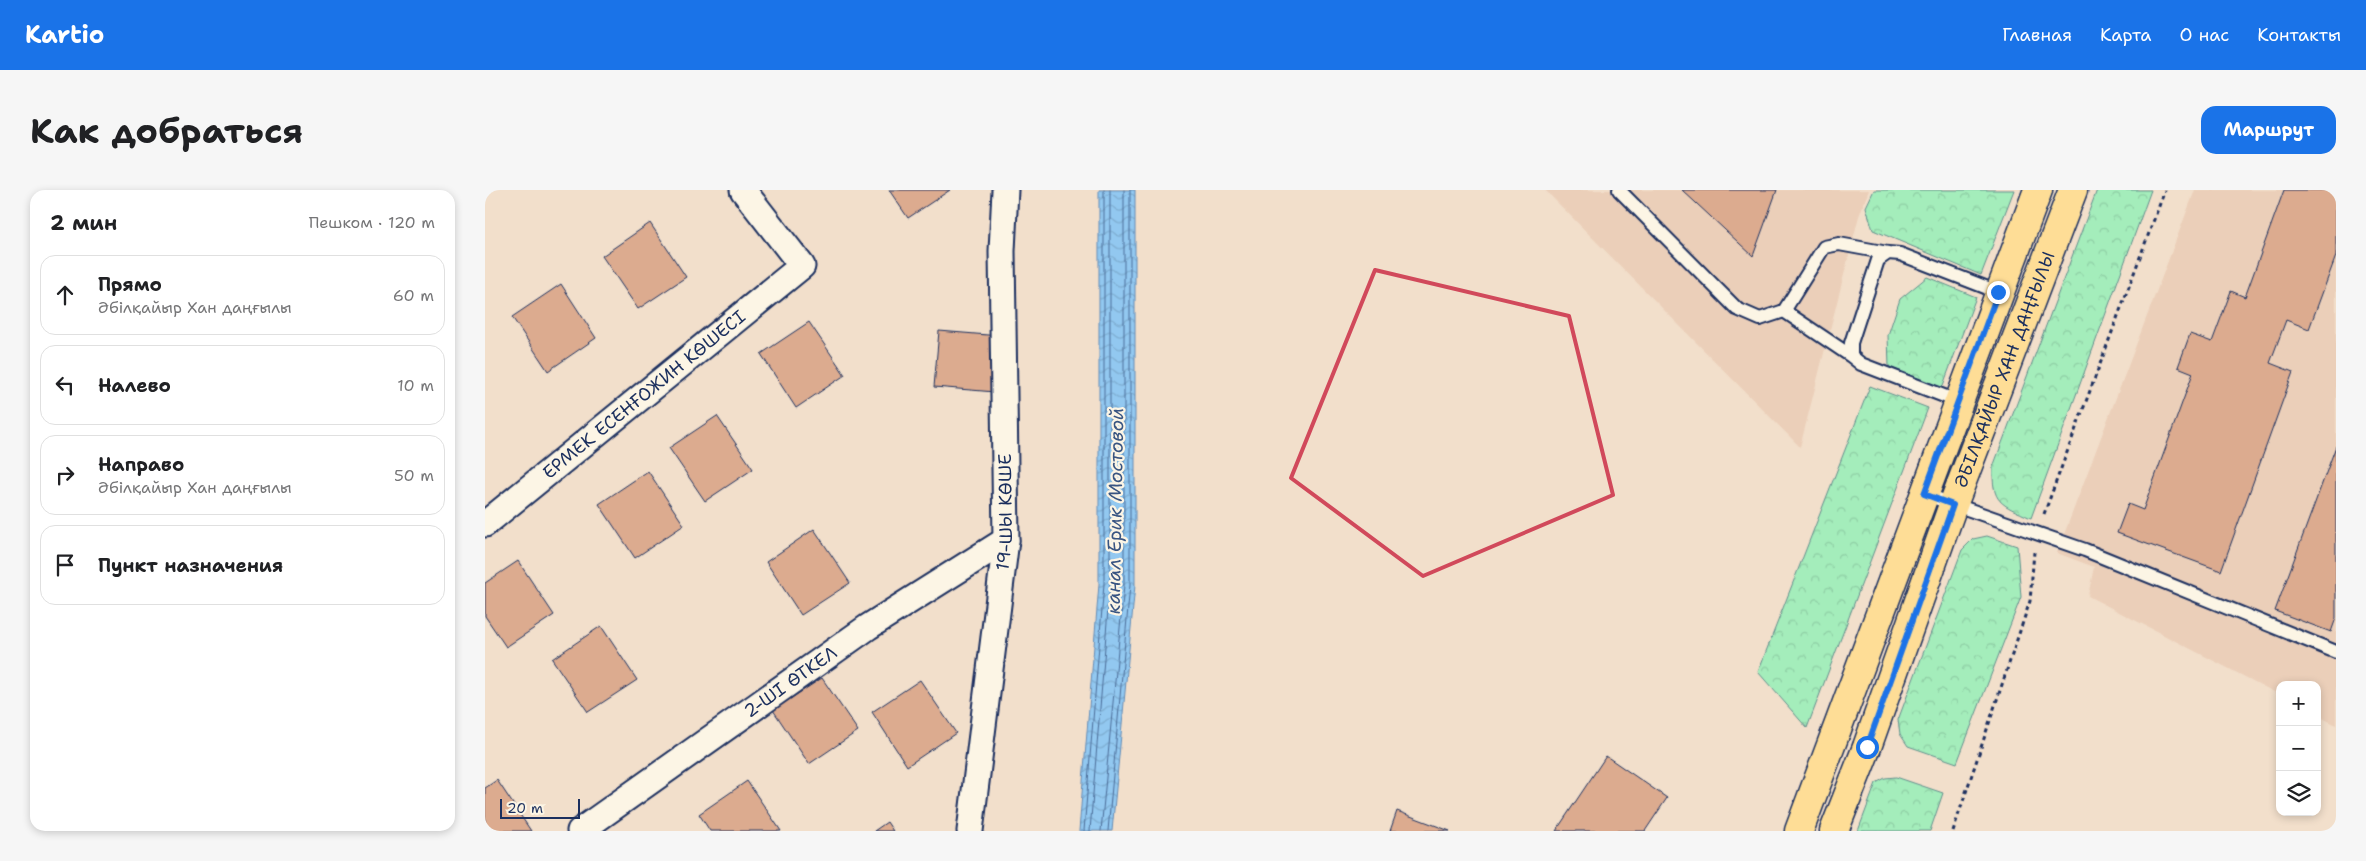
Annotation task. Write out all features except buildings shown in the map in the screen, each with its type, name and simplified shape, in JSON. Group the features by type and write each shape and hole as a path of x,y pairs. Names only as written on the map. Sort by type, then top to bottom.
{"main road":[{"name":"ӘБІЛҚАЙЫР ХАН ДАҢҒЫЛЫ","path":"1834,831 1849,741 1924,494 2037,190"},
{"name":"ӘБІЛҚАЙЫР ХАН ДАҢҒЫЛЫ","path":"1799,831 1849,741 1953,505 2073,190"}],"street":[{"name":"19-ШЫ КӨШЕ","path":"970,831 1006,540 1002,251 1005,190"},
{"name":"ЕРМЕК ЕСЕНҒОЖИН КӨШЕСІ","path":"485,524 802,266 754,194"},
{"name":"2-ШI ӨТКЕЛ","path":"580,831 868,627 1006,540"}],"lane":[{"path":"1619,190 1737,309 1760,319 1784,311 1824,247 1839,244 1900,254 1998,292"},
{"path":"1851,356 1851,343 1878,260 1887,253"},
{"path":"1784,311 1861,364 1957,401"},
{"path":"1924,494 2085,550 2336,652"}],"path":[{"path":"2044,515 2165,190"},
{"path":"1953,831 2030,601 2034,545"}],"highlighted area":[{"path":"1375,270 1569,316 1613,495 1423,576 1291,478"}],"shaded area":[{"path":"1545,190 1869,190 1859,216 1800,447"},
{"path":"2195,190 2336,190 2336,725 2321,717 2321,681 2276,681 2276,693 2088,596 2094,567 2057,553"}],"green space":[{"path":"1874,190 2014,190 1981,275 1873,230 1866,207"},
{"path":"2097,190 2151,190 2031,518 2000,501 1994,488 1993,467"},
{"path":"1927,277 1976,297 1942,388 1889,367 1888,335 1900,299"},
{"path":"1870,386 1928,408 1807,728 1758,672"},
{"path":"1987,536 2017,546 2021,597 1957,763 1908,746 1900,734 1898,720 1962,550 1973,539"},
{"path":"1896,777 1943,793 1930,831 1858,831 1876,783 1885,778"}],"water":[{"name":"канал Ерик Мостовой","path":"1099,190 1135,190 1135,585 1112,831 1079,831 1099,584"}],"route":[{"path":"1867,747 1953,505 1924,494 1998,292"}]}
